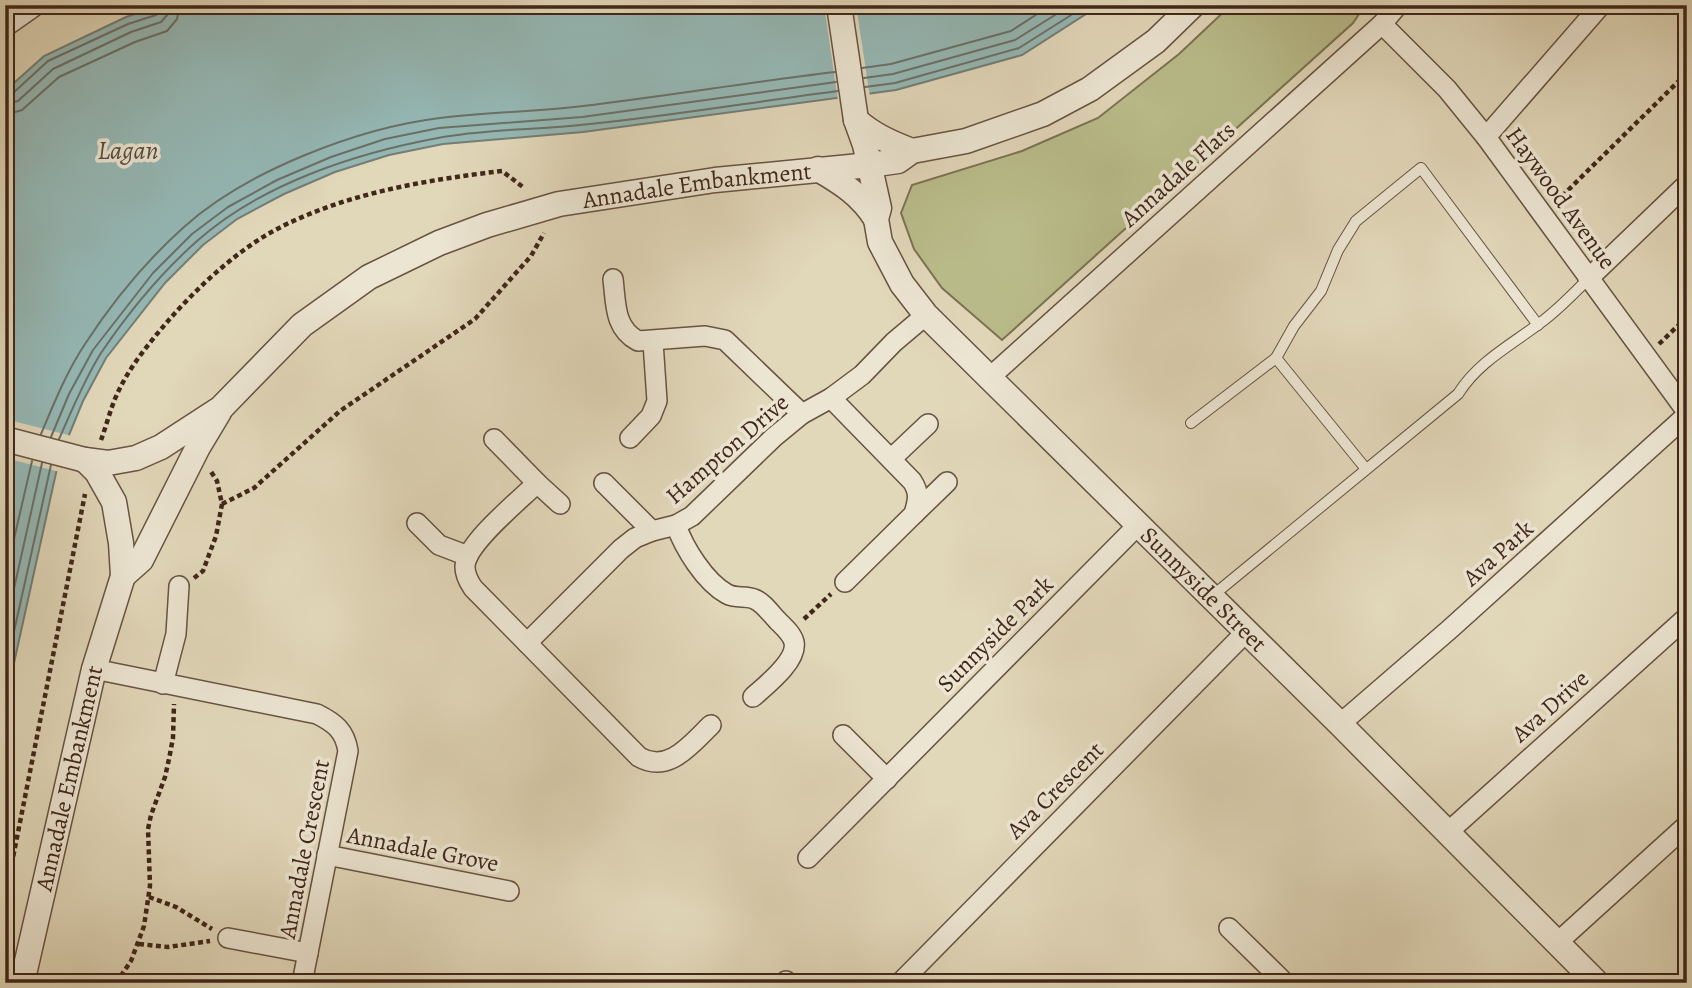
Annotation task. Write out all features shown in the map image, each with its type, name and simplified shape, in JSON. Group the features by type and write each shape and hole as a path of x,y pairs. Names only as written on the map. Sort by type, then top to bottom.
{"street":[{"path":"5,24 32,5"},
{"name":"Sunnyside Street","path":"839,5 855,113 879,208 876,219 880,242 902,284 926,315 1340,724 1597,983"},
{"name":"Annadale Embankment","path":"86,462 108,463 135,458 161,447 221,408 302,325 369,277 439,243 487,225 559,204 715,180 898,161 912,151 966,141 1043,114 1090,89 1156,41 1193,5"},
{"name":"Annadale Flats","path":"988,379 1382,24 1398,5"},
{"path":"1486,136 1601,5"},
{"name":"Haywood Avenue","path":"1382,24 1447,89 1486,136 1687,414"},
{"path":"855,113 867,130 912,151"},
{"path":"855,113 845,145 818,169 856,193 876,219"},
{"path":"1588,279 1687,184"},
{"path":"613,279 617,317 628,336 638,341 653,342 705,337 725,340 802,415"},
{"name":"Hampton Drive","path":"527,643 621,549 635,538 676,525 692,516 775,436 862,375 894,342 926,315"},
{"path":"630,438 651,416 657,401 653,342"},
{"path":"831,398 918,490 914,514"},
{"name":"Annadale Embankment","path":"123,576 141,560 198,447 221,408"},
{"name":"Ava Park","path":"1340,724 1450,629 1687,414"},
{"path":"891,460 928,424"},
{"path":"5,439 86,462"},
{"path":"494,439 559,503"},
{"name":"Annadale Embankment","path":"22,983 94,669 123,576 114,502 97,472 86,462"},
{"path":"845,582 947,482"},
{"path":"537,483 474,545 464,567 473,588 639,757 660,763 673,759 685,751 711,724"},
{"path":"604,483 652,531"},
{"path":"417,523 439,545 468,556"},
{"path":"676,525 692,559 711,580 727,594 758,600 789,632 794,642 794,652 789,661 753,697"},
{"name":"Sunnyside Park","path":"808,858 1138,525"},
{"path":"168,685 176,634 179,586"},
{"name":"Ava Drive","path":"1447,833 1687,617"},
{"name":"Ava Crescent","path":"900,983 1246,632"},
{"name":"Annadale Crescent","path":"94,669 317,714 330,720 341,730 348,751 302,983"},
{"path":"843,735 887,779"},
{"path":"1558,943 1687,825"},
{"name":"Annadale Grove","path":"327,855 509,891"},
{"path":"1229,928 1285,983"},
{"path":"228,938 308,953"}],"lane":[{"path":"1191,423 1276,358 1294,326 1321,291 1338,250 1356,221 1421,168 1538,325"},
{"path":"1211,597 1458,394 1466,381 1491,357 1557,310 1588,279"},
{"path":"1276,358 1366,470"}],"path":[{"path":"1542,215 1687,73"},
{"path":"5,898 86,462 119,389 149,344 188,298 267,234 328,207 391,188 502,171 523,187"},
{"path":"222,504 254,488 340,411 475,319 531,256 544,233"},
{"path":"1646,357 1687,317"},
{"path":"179,586 203,571 216,536 222,504 217,481 210,470"},
{"path":"789,632 845,582"},
{"path":"116,983 139,944 149,897 148,829 165,777 173,738 168,685"},
{"path":"5,789 10,761"},
{"path":"149,897 176,907 228,938"},
{"path":"139,944 168,947 228,938"}],"green space":[{"path":"1231,5 1365,5 1353,23 1002,340 942,288 914,249 901,213 912,185 1022,151 1098,118 1179,54"}],"water":[{"name":"Lagan","path":"163,5 1100,5 1022,55 896,90 583,132 443,144 389,155 335,172 284,194 237,219 203,245 165,283 106,358 83,401 56,473 5,715 5,91 44,56 126,17"}],"pier":[{"path":"824,5 856,5 870,97 838,101"},
{"path":"5,419 72,436 60,472 5,458"}]}
